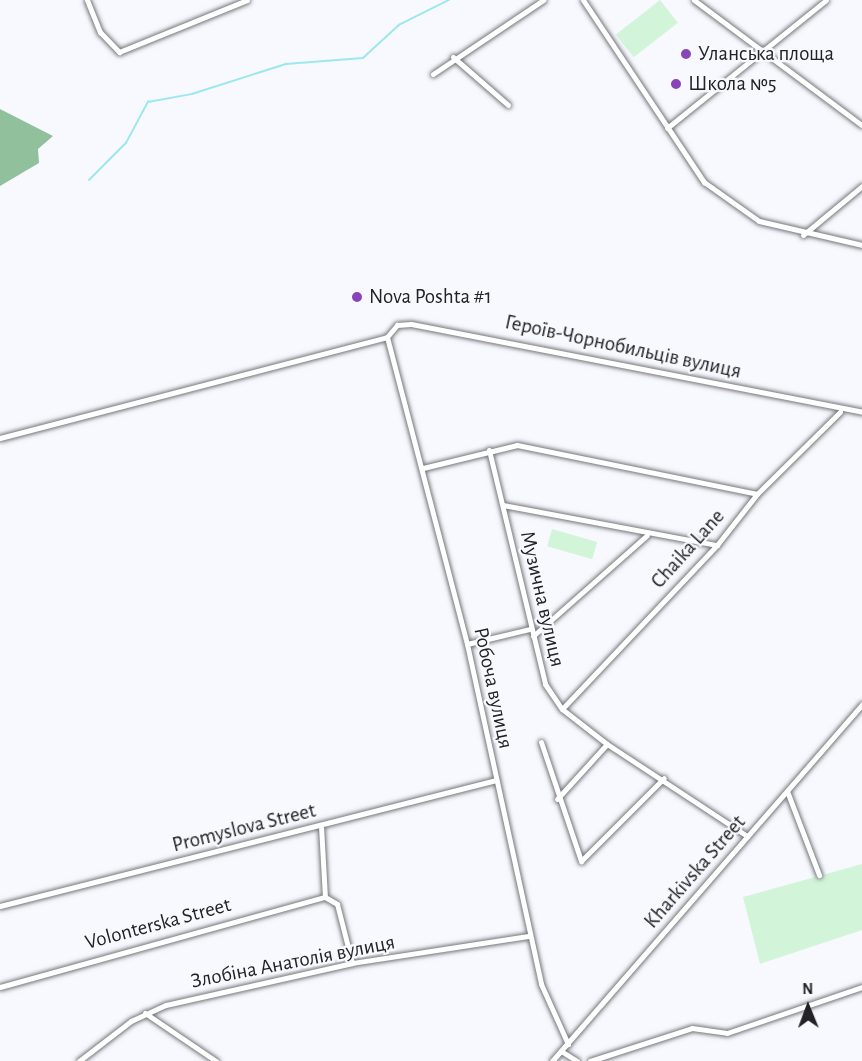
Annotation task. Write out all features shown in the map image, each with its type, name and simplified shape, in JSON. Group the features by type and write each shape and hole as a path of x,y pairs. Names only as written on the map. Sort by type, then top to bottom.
{"street":[{"path":"87,0 100,32 119,52 247,0"},
{"path":"433,74 453,57 543,0"},
{"path":"583,0 704,182 721,197 759,221 803,235 862,245"},
{"path":"694,0 862,125"},
{"path":"667,128 826,0"},
{"path":"453,57 508,105"},
{"path":"803,235 862,186"},
{"name":"Героїв-Чорнобильців вулиця","path":"0,438 387,337 397,325 411,324 483,334 840,412 862,412"},
{"name":"Робоча вулиця","path":"387,337 468,644 541,984 568,1044"},
{"name":"Chaika Lane","path":"562,709 717,544 757,494 840,412"},
{"path":"423,468 489,450 540,449 757,494"},
{"name":"Музична вулиця","path":"489,450 545,684 562,709 607,744 664,778 747,836"},
{"path":"502,505 647,535 717,544"},
{"path":"533,636 647,535"},
{"path":"468,644 530,629"},
{"name":"Kharkivska Street","path":"552,1061 861,706"},
{"path":"541,742 557,799 581,861 664,778"},
{"path":"557,799 607,744"},
{"name":"Promyslova Street","path":"0,906 496,780"},
{"path":"787,791 819,875"},
{"path":"321,826 325,897 337,904 352,963"},
{"name":"Volonterska Street","path":"0,987 325,897"},
{"name":"Злобіна Анатолія вулиця","path":"79,1061 145,1013 352,963 529,936"},
{"path":"590,1061 692,1028 728,1033 862,987"},
{"path":"145,1013 216,1061"},
{"path":"198,1061 199,1051"},
{"path":"561,1051 568,1059 577,1061"}],"green space":[{"path":"660,0 678,23 634,57 616,34"},
{"path":"0,109 53,136 38,149 39,163 0,186"},
{"path":"552,529 597,542 592,559 547,546"},
{"path":"862,864 862,930 760,964 743,897"}],"waterway":[{"path":"89,180 126,143 148,102 192,94 286,64 363,58 399,25 449,0"}],"place":[{"name":"Уланська площа","path":"686,54"},
{"name":"Школа №5","path":"676,84"},
{"name":"Nova Poshta #1","path":"357,297"}]}
